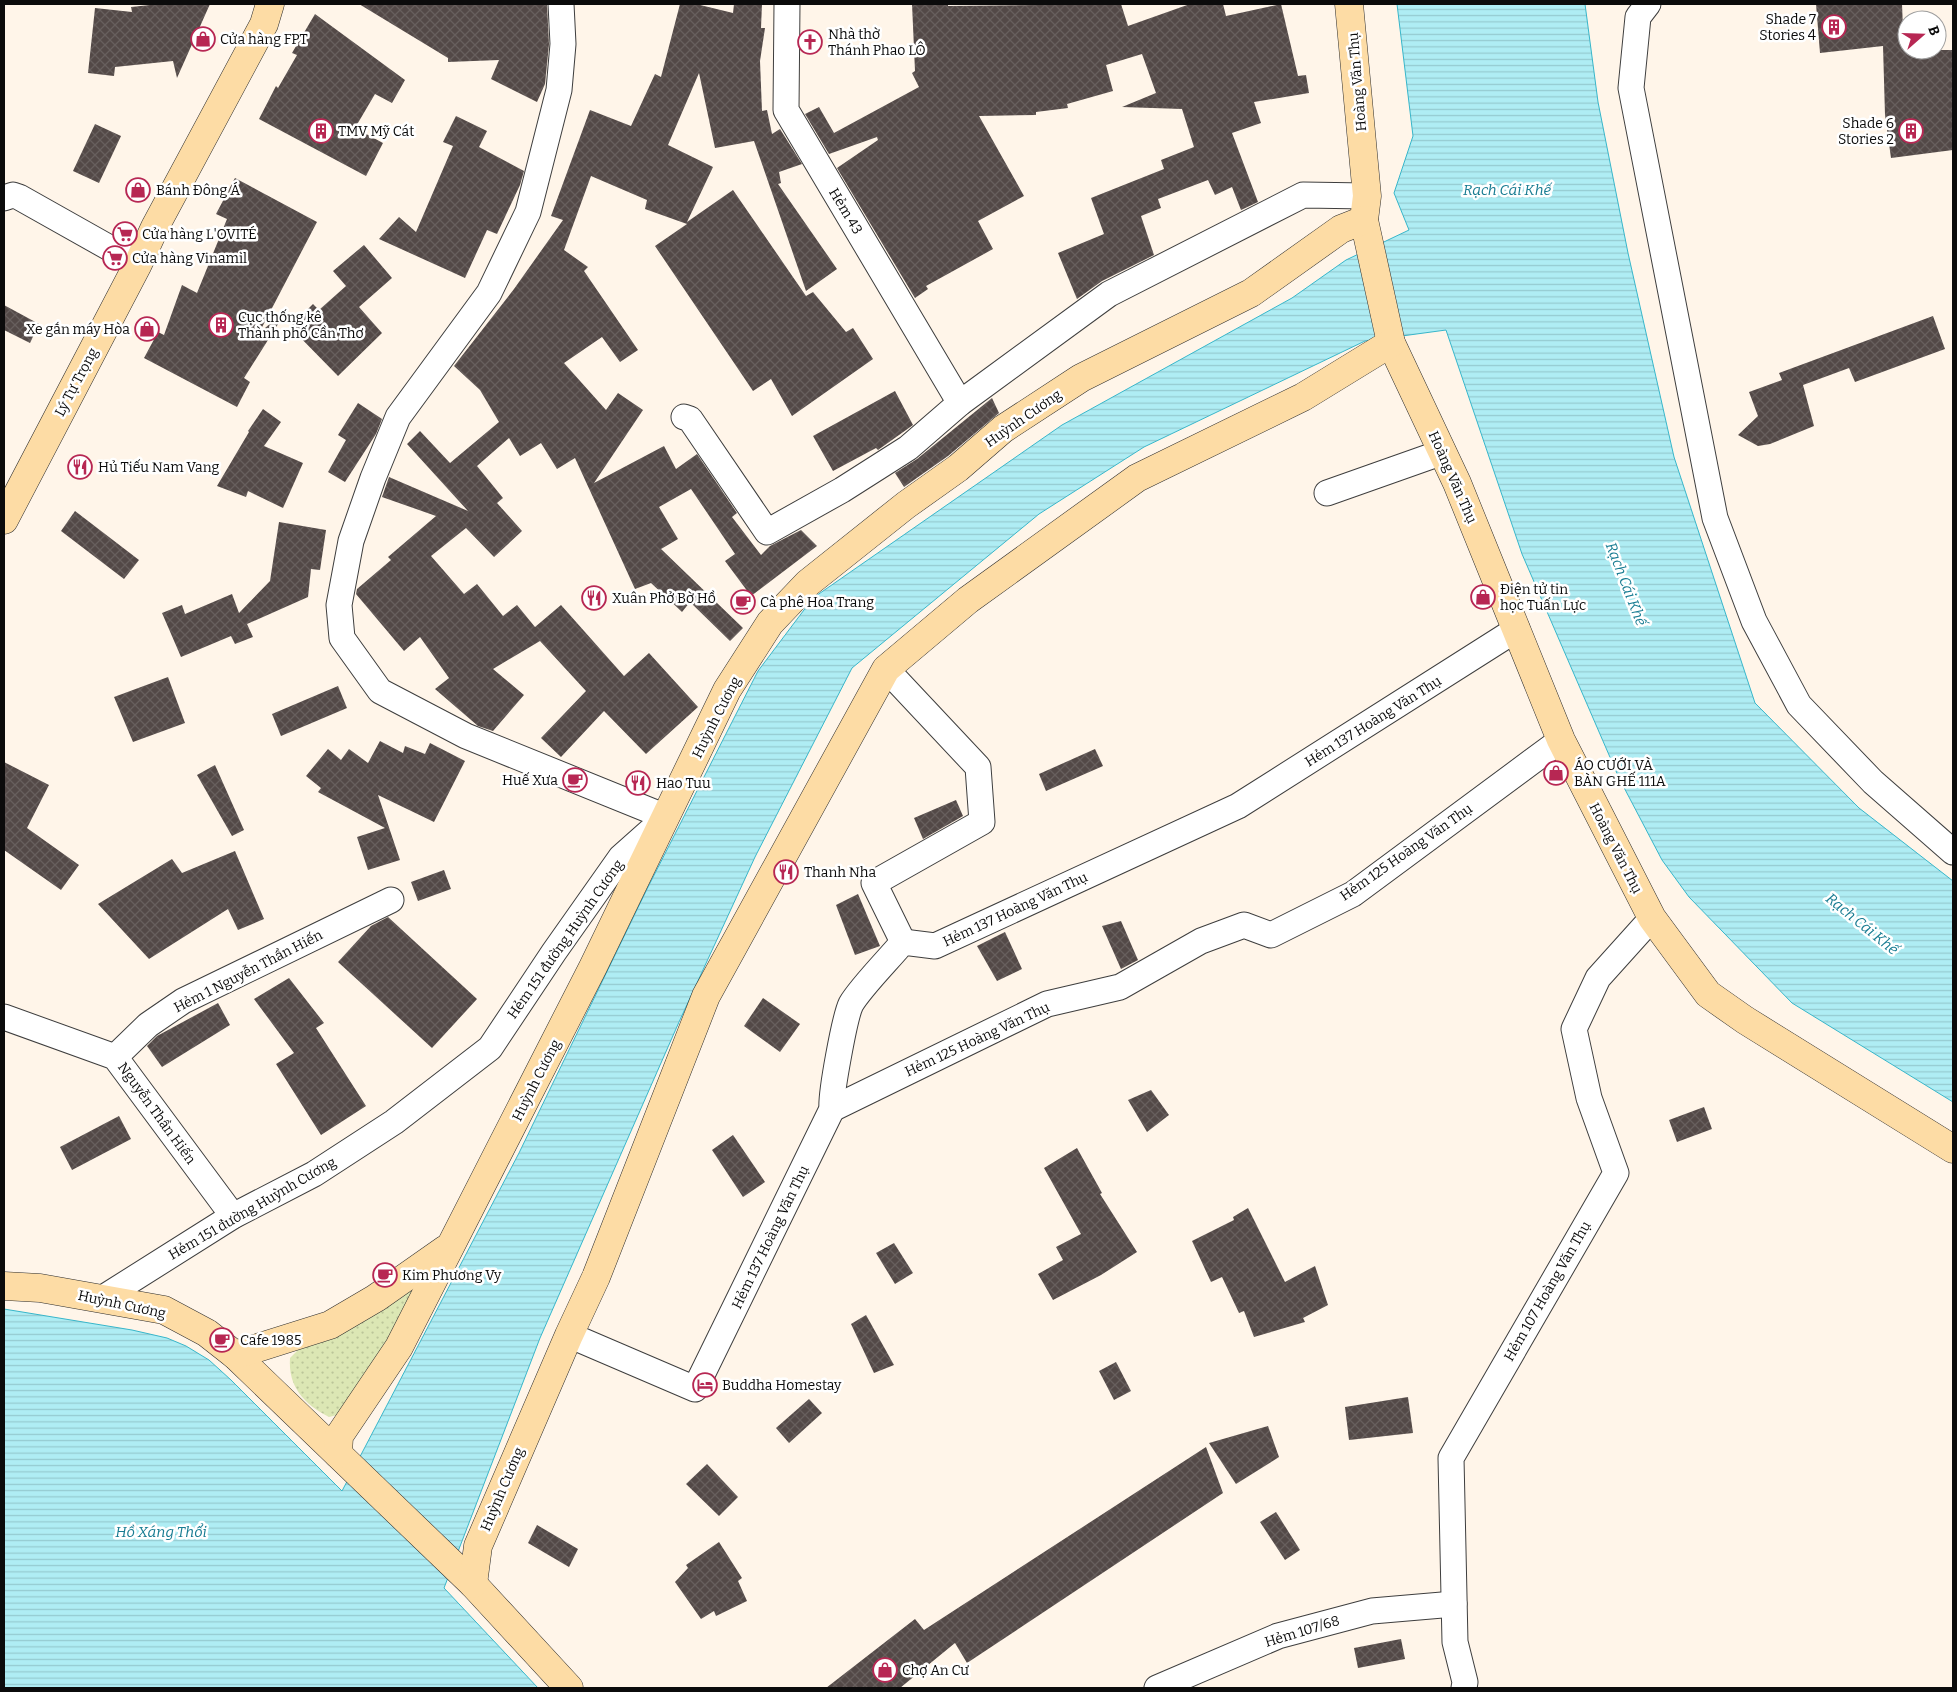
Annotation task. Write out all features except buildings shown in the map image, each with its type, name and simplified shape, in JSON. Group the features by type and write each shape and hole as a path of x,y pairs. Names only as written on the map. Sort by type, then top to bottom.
{"street":[{"name":"Lý Tự Trọng","path":"4,520 138,264 155,227 264,24 270,4"},
{"path":"561,4 563,44 559,90 528,212 489,293 398,417 352,541 339,605 342,638 380,691 466,736 666,817"},
{"name":"Hẻm 43","path":"787,4 786,110 960,403"},
{"name":"Hoàng Văn Thụ","path":"1349,4 1366,208 1391,343 1443,452 1518,629 1561,740 1652,918 1708,994 1744,1020 1953,1149"},
{"path":"1648,4 1638,17 1631,88 1716,518 1754,621 1799,705 1873,782 1953,852"},
{"path":"4,198 13,195 19,197 138,264"},
{"path":"684,417 690,419 767,532 842,490 908,448 960,403 1109,294 1303,195 1366,208"},
{"name":"Huỳnh Cương","path":"343,1458 339,1436 399,1347 576,1001 727,690 770,623 808,583 906,505 958,468 1003,429 1081,378 1251,293 1341,229 1366,208"},
{"name":"Huỳnh Cương","path":"466,1578 569,1335 596,1277 706,996 886,669 968,600 1137,478 1303,397 1391,343"},
{"path":"1328,493 1443,452"},
{"name":"Hẻm 137 Hoàng Văn Thụ","path":"569,1335 695,1389 832,1109 831,1101 835,1076 851,1005 903,942 935,946 1238,806 1518,629"},
{"path":"886,669 978,767 982,822 874,883 903,942"},
{"name":"Hẻm 125 Hoàng Văn Thụ","path":"832,1109 1047,1004 1120,987 1202,941 1244,925 1271,935 1354,894 1561,740"},
{"name":"Hẻm 151 đường Huỳnh Cương","path":"103,1298 233,1216 314,1174 386,1128 490,1048 554,952 621,858 666,817"},
{"name":"Hẻm 1 Nguyễn Thần Hiến","path":"115,1057 148,1025 183,1001 392,900"},
{"name":"Hẻm 107 Hoàng Văn Thụ","path":"1464,1688 1465,1682 1455,1642 1451,1458 1616,1173 1589,1098 1574,1029 1598,978 1652,918"},
{"name":"Nguyễn Thần Hiến","path":"4,1017 115,1057 233,1216"},
{"path":"235,1355 330,1324 376,1298 449,1246"},
{"name":"Huỳnh Cương","path":"4,1286 40,1288 164,1310 207,1333 235,1355 466,1578 570,1688"},
{"name":"Hẻm 107/68","path":"1157,1688 1278,1636 1372,1612 1454,1604"}],"green space":[{"path":"422,1285 345,1406 337,1415 329,1417 312,1406 299,1394 292,1378 290,1358 301,1347"}],"water":[{"path":"1397,4 1585,4 1598,102 1628,253 1674,457 1755,703 1859,808 1953,881 1953,1102 1792,1003 1689,897 1662,860 1619,778 1522,554 1446,330 1365,341 1144,447 1039,514 852,668 755,857 679,1022 540,1338 444,1588 538,1688 4,1688 4,1309 132,1330 167,1338 186,1346 209,1360 231,1380 342,1491 519,1153 648,887 758,671 813,598 1062,425 1292,298 1346,260 1409,230 1394,193 1413,136"}],"place":[{"name":"Shade 7 Stories 4","path":"1834,27"},
{"name":"Cửa hàng FPT","path":"203,39"},
{"name":"Nhà thờ Thánh Phao LÔ","path":"810,42"},
{"name":"TMV Mỹ Cát","path":"321,131"},
{"name":"Shade 6 Stories 2","path":"1911,131"},
{"name":"Bánh Đông Á","path":"138,190"},
{"name":"Cửa hàng L'OVITÉ","path":"125,234"},
{"name":"Cửa hàng Vinamil","path":"115,258"},
{"name":"Cục thống kê Thành phố Cần Thơ","path":"221,325"},
{"name":"Xe gắn máy Hòa","path":"147,329"},
{"name":"Hủ Tiếu Nam Vang","path":"80,467"},
{"name":"Điện tử tin học Tuấn Lực","path":"1483,597"},
{"name":"Xuân Phở Bờ Hồ","path":"594,598"},
{"name":"Cà phê Hoa Trang","path":"743,602"},
{"name":"ÁO CƯỚI VÀ BÀN GHẾ 111A","path":"1556,773"},
{"name":"Huế Xưa","path":"575,780"},
{"name":"Hao Tuu","path":"638,783"},
{"name":"Thanh Nha","path":"786,872"},
{"name":"Kim Phương Vy","path":"385,1275"},
{"name":"Cafe 1985","path":"222,1340"},
{"name":"Buddha Homestay","path":"705,1385"},
{"name":"Chợ An Cư","path":"885,1670"}],"water label":[{"name":"Rạch Cái Khế","path":"1507,190"},
{"name":"Rạch Cái Khế","path":"1626,584"},
{"name":"Rạch Cái Khế","path":"1862,924"},
{"name":"Hồ Xáng Thổi","path":"161,1532"}]}
